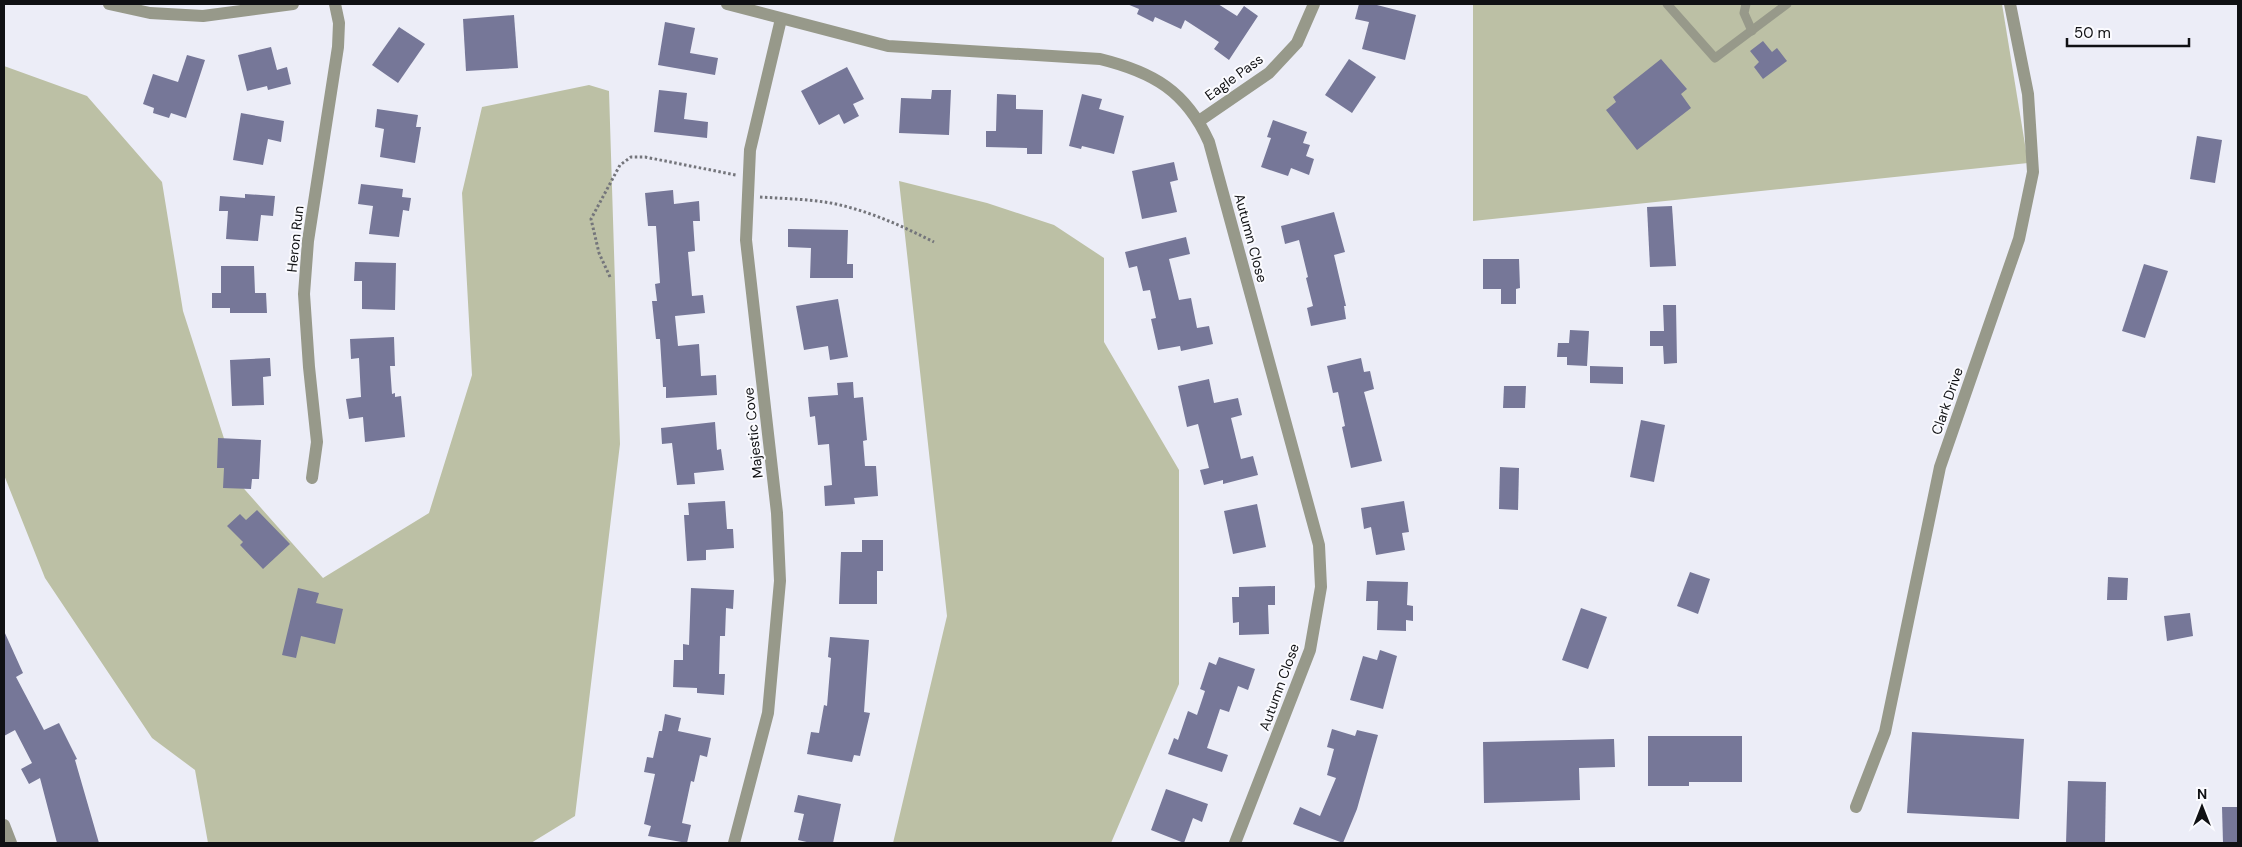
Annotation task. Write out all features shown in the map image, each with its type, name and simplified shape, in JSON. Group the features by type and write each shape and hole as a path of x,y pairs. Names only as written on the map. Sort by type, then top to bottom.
{"street":[{"path":"109,4 150,13 203,16 293,4"},
{"name":"Heron Run","path":"312,478 317,442 304,294 308,241 338,47 339,23 335,4"},
{"name":"Autumn Close","path":"727,4 888,46 1100,59 1133,67 1169,88 1199,121 1208,142 1319,545 1320,562 1321,587 1310,650 1235,843"},
{"name":"Eagle Pass","path":"1199,121 1269,73 1297,43 1314,4"},
{"name":"Clark Drive","path":"1856,807 1885,732 1940,467 2020,239 2033,172 2028,94 2010,4"},
{"name":"Majestic Cove","path":"734,843 768,713 780,581 777,513 746,240 750,150 781,19"},
{"path":"4,825 11,843"}],"lane":[{"path":"1667,4 1715,58 1787,4"},
{"path":"1746,4 1744,13 1752,31"}],"path":[{"path":"610,277 599,253 591,219 620,165 631,157 645,157 737,175"},
{"path":"756,197 808,200 848,206 899,225 934,242"}],"green space":[{"path":"1473,4 2002,4 2028,163 1473,221"},
{"path":"4,66 87,96 162,182 183,311 238,482 323,578 429,513 472,375 462,193 482,107 589,85 609,91 620,444 575,816 531,843 208,843 195,770 152,738 45,578 4,475"},
{"path":"899,181 987,203 1054,225 1104,258 1104,342 1179,470 1179,684 1111,843 893,843 947,616"}],"building":[{"path":"1127,4 1218,4 1237,16 1244,6 1258,16 1229,60 1214,49 1219,42 1185,20 1181,29 1155,17 1153,22 1137,14 1139,9"},
{"path":"1359,4 1373,4 1416,15 1405,60 1362,49 1369,22 1355,19"},
{"path":"514,15 518,68 466,71 463,19"},
{"path":"665,22 695,28 690,53 718,58 715,75 658,65"},
{"path":"399,27 425,44 398,83 372,65"},
{"path":"1763,41 1772,52 1777,48 1787,61 1763,79 1754,67 1759,62 1750,51"},
{"path":"271,47 277,70 287,67 291,84 268,90 267,86 247,91 238,55"},
{"path":"187,55 205,60 186,118 171,113 169,118 153,113 154,108 143,104 153,74 178,82"},
{"path":"1349,59 1376,77 1352,113 1325,95"},
{"path":"1661,59 1687,89 1681,94 1691,108 1637,150 1606,110 1616,102 1613,97"},
{"path":"847,67 864,99 853,104 859,116 844,124 839,114 819,125 801,91"},
{"path":"659,90 687,93 684,119 708,122 707,138 654,132"},
{"path":"932,90 951,90 949,135 899,133 901,98 931,99"},
{"path":"997,94 1016,95 1016,109 1043,110 1042,154 1027,154 1027,148 986,147 986,131 996,131"},
{"path":"1082,94 1102,99 1099,109 1124,116 1114,154 1082,146 1081,149 1069,146"},
{"path":"377,109 418,115 416,127 421,127 415,163 380,157 384,129 375,127"},
{"path":"241,113 284,121 281,142 268,139 263,165 233,160"},
{"path":"1273,120 1307,132 1303,143 1310,145 1306,156 1314,159 1309,175 1291,168 1288,176 1261,167 1271,138 1267,137"},
{"path":"2197,136 2222,140 2215,183 2190,179"},
{"path":"1174,162 1178,180 1170,182 1177,212 1142,219 1132,171"},
{"path":"361,184 403,189 402,197 411,198 409,211 403,210 399,237 369,234 373,206 358,204"},
{"path":"673,190 674,204 699,201 700,221 693,221 695,251 688,252 692,296 703,295 705,313 675,316 678,346 699,344 701,376 716,375 717,395 666,398 666,387 663,387 660,339 656,339 652,301 657,301 655,284 660,283 656,226 648,226 645,193"},
{"path":"245,194 275,196 273,216 261,215 258,241 226,239 228,211 219,211 220,196 245,198"},
{"path":"1672,206 1676,266 1650,267 1647,207"},
{"path":"1334,212 1345,252 1334,255 1346,306 1344,306 1346,319 1311,326 1307,308 1313,306 1299,240 1285,244 1281,226"},
{"path":"788,229 848,230 847,264 853,264 853,278 810,278 811,248 788,247"},
{"path":"1186,237 1190,254 1169,259 1179,300 1191,298 1197,328 1209,326 1213,344 1181,351 1180,346 1158,350 1151,319 1156,318 1150,290 1143,291 1137,266 1129,268 1125,252"},
{"path":"1483,259 1519,259 1520,288 1516,289 1516,304 1501,304 1501,289 1483,289"},
{"path":"355,262 396,263 395,310 362,309 362,281 354,281"},
{"path":"2144,264 2168,271 2145,338 2122,331"},
{"path":"221,266 254,266 255,293 266,293 267,313 230,313 230,308 212,308 212,293 221,293"},
{"path":"838,299 848,357 830,360 828,346 804,350 796,306"},
{"path":"1663,305 1676,305 1677,363 1664,364 1663,346 1650,346 1650,331 1664,331"},
{"path":"1570,330 1589,331 1587,366 1567,365 1567,357 1557,357 1558,343 1569,343"},
{"path":"394,337 395,366 390,366 392,394 395,393 395,397 401,396 405,437 365,442 363,417 349,419 346,399 361,397 359,358 351,359 350,339"},
{"path":"270,358 271,376 263,377 264,405 232,406 230,360"},
{"path":"1361,358 1364,372 1370,371 1374,389 1364,392 1382,461 1351,468 1342,427 1345,426 1338,392 1333,393 1327,366"},
{"path":"1590,366 1623,367 1623,384 1590,383"},
{"path":"1209,379 1214,403 1238,398 1242,415 1231,418 1241,459 1253,456 1258,475 1223,484 1223,480 1204,485 1200,470 1209,468 1198,424 1187,427 1178,386"},
{"path":"853,382 854,398 863,397 867,440 863,441 865,466 876,466 878,496 854,498 855,504 825,506 824,486 832,485 829,444 818,445 815,416 810,417 808,397 838,395 837,383"},
{"path":"1504,386 1526,386 1525,408 1503,408"},
{"path":"1641,420 1665,425 1654,482 1630,477"},
{"path":"715,422 717,450 721,449 724,470 694,473 695,484 677,485 672,443 662,444 661,428"},
{"path":"218,438 261,440 259,479 252,479 251,489 223,488 224,468 217,468"},
{"path":"1500,467 1519,468 1518,510 1499,509"},
{"path":"725,501 727,529 733,529 734,548 706,550 706,560 687,561 684,515 689,515 688,503"},
{"path":"1404,501 1409,532 1402,533 1405,550 1376,555 1371,527 1364,529 1361,508"},
{"path":"1257,504 1266,547 1233,554 1224,511"},
{"path":"257,510 290,544 263,569 240,545 243,542 227,526 240,514 246,520"},
{"path":"862,540 883,540 883,571 877,571 877,604 839,604 841,552 862,552"},
{"path":"1690,572 1710,579 1698,614 1677,606"},
{"path":"2108,577 2128,578 2127,600 2107,600"},
{"path":"1367,581 1408,582 1407,605 1413,606 1413,621 1406,620 1406,631 1377,630 1378,601 1366,601"},
{"path":"1275,586 1275,605 1268,605 1269,634 1239,635 1239,622 1233,623 1232,597 1239,597 1239,587"},
{"path":"298,588 319,593 316,603 343,609 335,644 301,636 296,658 282,655"},
{"path":"691,588 734,590 733,609 726,608 725,636 720,636 719,674 725,674 724,695 697,693 697,688 673,687 674,660 683,660 683,644 689,645"},
{"path":"1581,608 1607,617 1588,669 1562,660"},
{"path":"2190,613 2193,636 2167,641 2164,616"},
{"path":"4,631 23,673 16,677 44,730 59,723 77,759 75,760 99,843 57,843 40,778 29,784 21,769 32,763 15,730 4,736"},
{"path":"830,637 869,640 864,712 870,713 860,756 854,755 852,762 807,754 811,732 819,733 824,705 827,706 831,658 828,657"},
{"path":"1380,650 1397,656 1383,709 1350,700 1363,656 1377,660"},
{"path":"1219,657 1255,669 1248,690 1238,686 1229,712 1220,709 1207,748 1228,755 1222,772 1168,754 1174,738 1178,740 1188,711 1197,715 1205,691 1200,689 1209,662 1216,665"},
{"path":"665,714 681,718 678,731 711,738 707,757 700,755 694,782 691,781 682,823 691,825 687,843 648,836 651,826 644,824 655,774 644,772 647,757 653,758 659,731 662,731"},
{"path":"1332,729 1355,736 1357,730 1378,735 1357,809 1343,843 1293,824 1300,807 1320,816 1336,778 1327,775 1334,749 1327,747"},
{"path":"1912,732 2024,739 2019,819 1907,813"},
{"path":"1648,736 1742,736 1742,782 1689,782 1689,786 1648,786"},
{"path":"1614,739 1615,767 1579,768 1580,800 1484,803 1483,742"},
{"path":"2068,781 2106,782 2105,843 2066,843"},
{"path":"1166,789 1208,804 1202,822 1193,818 1184,843 1151,830"},
{"path":"798,795 841,804 833,843 811,843 798,840 804,814 794,812"},
{"path":"2222,807 2238,807 2238,843 2223,843"}]}
